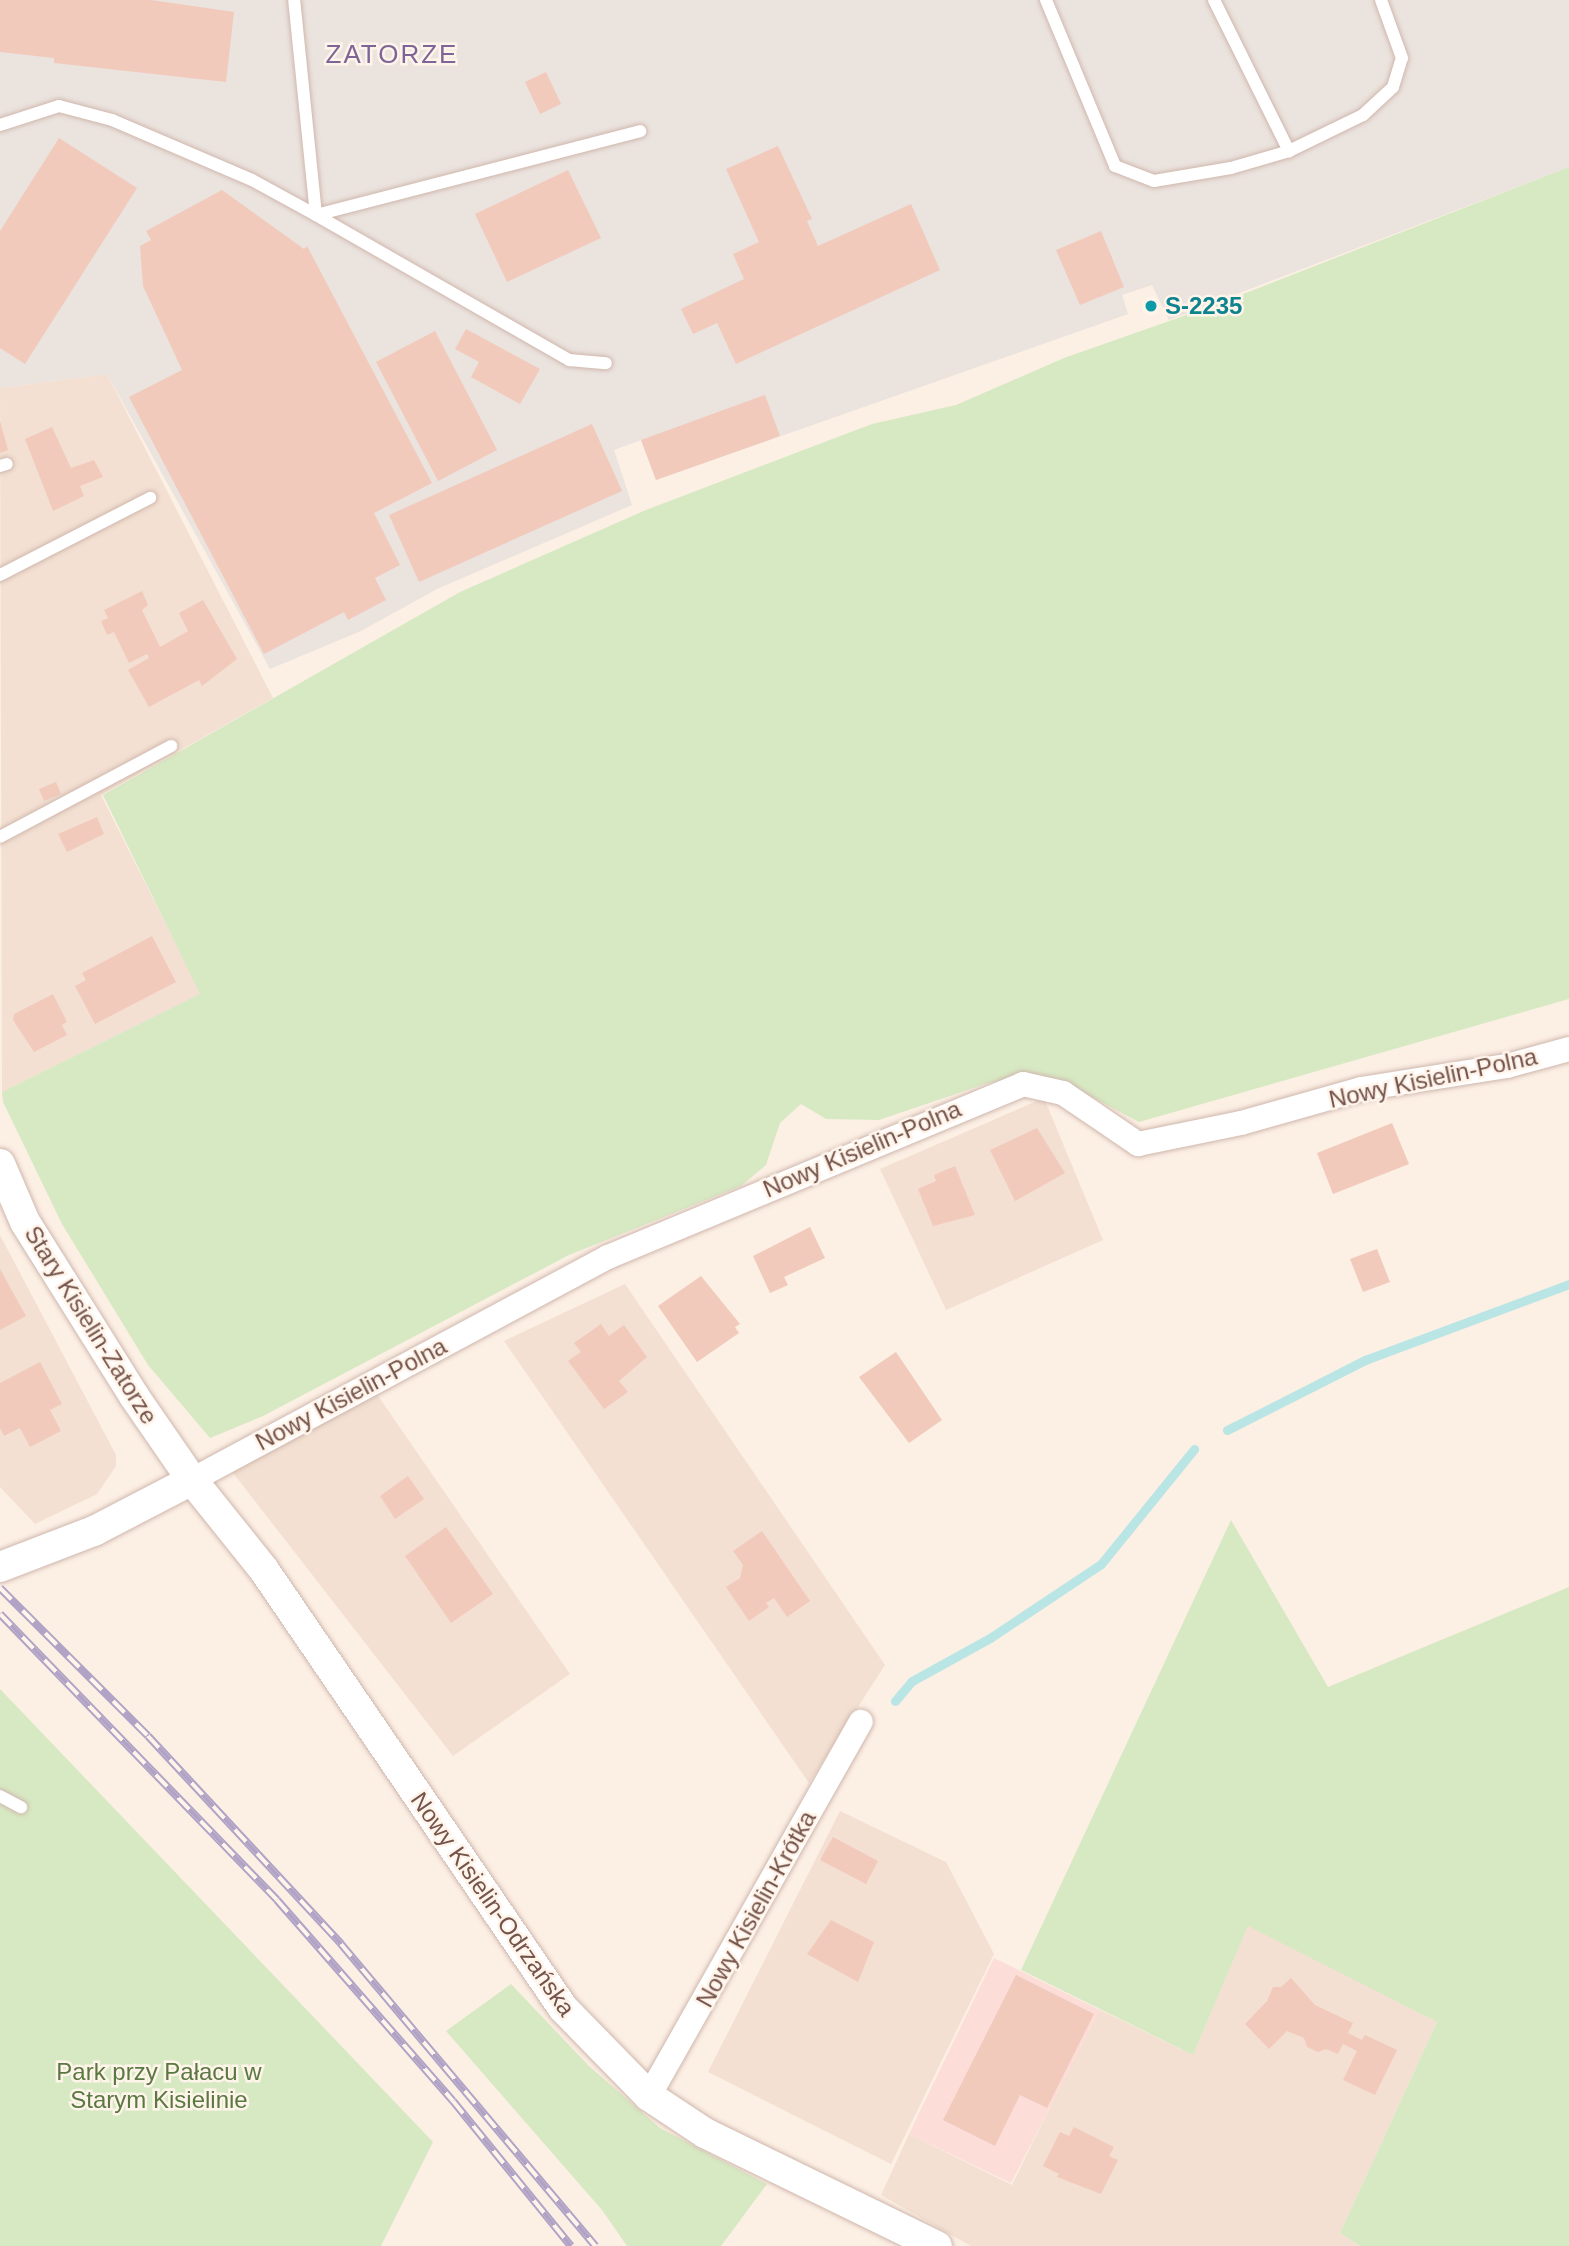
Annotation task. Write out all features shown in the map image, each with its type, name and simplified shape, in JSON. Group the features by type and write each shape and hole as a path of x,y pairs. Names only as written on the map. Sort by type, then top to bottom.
{"street":[{"name":"Nowy Kisielin-Polna","path":"192,1480 608,1257 1023,1084 1063,1093 1138,1144 1241,1123 1361,1089 1507,1066 1569,1049"},
{"name":"Stary Kisielin-Zatorze","path":"0,1164 25,1222 68,1294 192,1480 264,1570"},
{"path":"0,1567 94,1531 192,1480"},
{"name":"Nowy Kisielin-Odrzańska","path":"264,1570 562,2008 649,2096 717,2139 937,2246"},
{"name":"Nowy Kisielin-Krótka","path":"649,2096 861,1722"}],"lane":[{"path":"295,0 316,215"},
{"path":"1046,0 1115,166 1154,181 1231,169 1289,151 1363,115 1393,87 1402,58 1381,0"},
{"path":"1214,0 1289,151"},
{"path":"0,125 59,106 112,120 252,180 569,360 606,363"},
{"path":"316,215 640,131"},
{"path":"0,575 150,498"},
{"path":"0,837 171,746"},
{"path":"0,1796 20,1807"}],"shaded area":[{"path":"0,0 1569,0 1569,167 1169,320 1152,285 1122,295 1128,314 656,480 641,440 614,450 632,505 437,589 361,631 270,669 107,374 0,388"},
{"path":"107,374 273,698 101,795 201,994 2,1092 0,388"},
{"path":"1044,1098 1103,1240 946,1310 880,1169"},
{"path":"0,1235 116,1455 116,1466 97,1494 35,1524 0,1487"},
{"path":"625,1284 885,1665 809,1783 504,1341"},
{"path":"374,1390 570,1674 453,1756 230,1469"},
{"path":"840,1811 946,1862 994,1954 891,2164 708,2072"},
{"path":"1248,1925 1437,2022 1340,2233 1360,2246 971,2246 881,2195 909,2134 1012,2185 1098,2009 1193,2055"},
{"path":"994,1958 1100,2010 1011,2183 909,2134"}],"green space":[{"path":"1569,167 1569,999 1139,1122 1058,1079 1027,1075 988,1083 879,1120 826,1119 801,1104 780,1123 766,1165 741,1186 569,1255 263,1416 210,1438 148,1365 62,1224 3,1102 2,1092 200,994 103,795 460,592 646,510 872,424 956,405 1064,358 1212,306"},
{"path":"1231,1520 1328,1687 1569,1587 1569,2246 1360,2246 1340,2233 1437,2022 1248,1926 1193,2055 1021,1970"},
{"name":"Park przy Pałacu w Starym Kisielinie","path":"0,1689 433,2142 381,2246 0,2246"},
{"path":"511,1984 589,2066 660,2128 767,2184 721,2246 627,2246 602,2210 446,2031"}],"building":[{"path":"0,0 151,0 234,12 226,82 54,63 54,58 0,52"},
{"path":"546,72 561,104 540,114 525,82"},
{"path":"59,138 137,188 25,364 0,348 0,231"},
{"path":"778,146 812,219 807,221 818,246 911,204 940,270 736,364 717,323 693,334 681,309 744,279 733,254 759,242 726,169"},
{"path":"568,170 601,238 507,282 475,214"},
{"path":"222,190 304,249 307,246 432,483 374,513 400,565 375,578 386,600 348,620 344,612 264,654 129,397 182,370 143,286 140,246 151,240 146,231"},
{"path":"1101,231 1124,287 1080,305 1056,250"},
{"name":"S-2235","path":"1155,298 1160,309 1147,315 1142,304"},
{"path":"466,329 540,369 520,404 471,377 479,362 455,349"},
{"path":"435,331 497,450 438,481 376,362"},
{"path":"765,395 780,436 656,480 641,440"},
{"path":"0,421 8,450 0,453"},
{"path":"592,424 622,491 419,582 389,515"},
{"path":"52,427 71,468 94,460 103,477 80,486 84,496 53,511 25,439"},
{"path":"142,591 148,605 142,610 160,647 188,631 179,613 203,600 237,659 202,686 199,680 149,707 128,670 149,658 147,654 129,663 114,632 107,635 101,621 108,618 104,610"},
{"path":"56,782 61,794 44,801 39,789"},
{"path":"97,817 104,834 67,852 58,834"},
{"path":"152,936 176,982 95,1024 75,986 86,980 82,973"},
{"path":"53,994 67,1022 62,1025 67,1035 34,1052 13,1020 14,1014"},
{"path":"1392,1123 1409,1164 1333,1194 1317,1153"},
{"path":"1037,1128 1065,1173 1015,1201 990,1150"},
{"path":"955,1166 975,1215 933,1226 918,1189 936,1181 934,1175"},
{"path":"810,1227 825,1258 784,1277 788,1285 770,1293 753,1256"},
{"path":"1377,1249 1390,1282 1363,1292 1350,1259"},
{"path":"0,1269 26,1316 0,1330"},
{"path":"701,1276 740,1324 735,1327 739,1333 697,1362 658,1306"},
{"path":"601,1324 609,1336 624,1325 647,1357 619,1381 628,1392 604,1409 568,1361 581,1352 574,1343"},
{"path":"896,1352 942,1420 909,1443 859,1377"},
{"path":"40,1362 62,1404 50,1410 61,1431 30,1447 20,1428 4,1436 0,1428 0,1383"},
{"path":"408,1476 424,1499 395,1519 380,1496"},
{"path":"446,1527 493,1594 451,1623 405,1556"},
{"path":"762,1531 810,1601 787,1617 774,1598 766,1603 769,1607 749,1621 726,1587 740,1578 743,1565 733,1551"},
{"path":"833,1837 878,1861 866,1884 820,1860"},
{"path":"831,1920 874,1942 858,1982 807,1954"},
{"path":"1016,1975 1094,2014 1047,2108 1020,2095 995,2146 943,2120"},
{"path":"1291,1978 1315,2005 1353,2023 1348,2033 1362,2040 1365,2035 1397,2050 1375,2095 1343,2080 1357,2051 1343,2044 1338,2054 1326,2049 1318,2052 1307,2047 1304,2038 1287,2031 1269,2049 1245,2024 1267,2001 1273,1987 1281,1987"},
{"path":"1074,2127 1114,2147 1109,2156 1118,2160 1101,2194 1057,2177 1059,2174 1043,2166 1060,2132 1069,2136"}],"waterway":[{"path":"1227,1430 1365,1360 1569,1284"},
{"path":"895,1701 912,1681 990,1638 1101,1564 1194,1449"}],"railway":[{"path":"0,1588 148,1736 341,1944 595,2246"},
{"path":"0,1614 277,1900 453,2101 571,2246"}],"place":[{"name":"S-2235","path":"1151,306"}],"district":[{"name":"ZATORZE","path":"392,55"}]}
